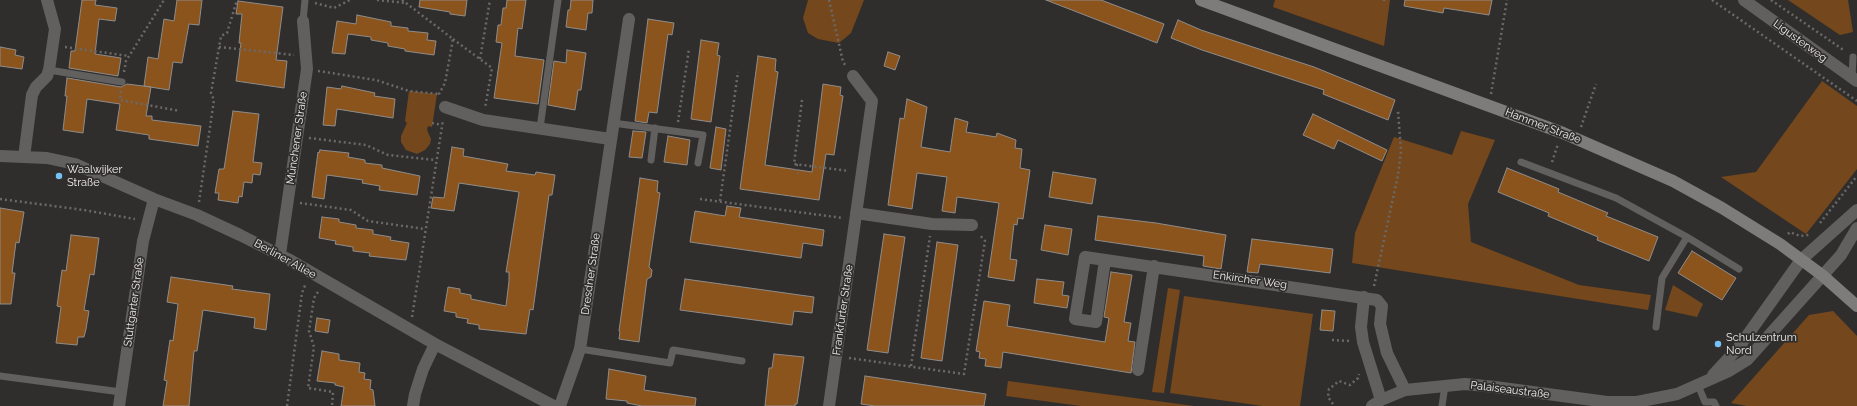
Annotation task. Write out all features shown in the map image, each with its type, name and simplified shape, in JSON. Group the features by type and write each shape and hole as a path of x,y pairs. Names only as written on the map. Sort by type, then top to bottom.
{"main road":[{"name":"Hammer Straße","path":"1201,0 1488,104 1577,138 1673,181 1699,194 1780,244 1822,275 1857,306"}],"street":[{"path":"24,156 32,95 36,87 47,76 49,70 55,29 47,0"},
{"name":"Ligusterweg","path":"1744,0 1854,79"},
{"name":"Dresdner Straße","path":"560,406 580,349 610,138 614,123 629,19"},
{"name":"Münchener Straße","path":"280,254 289,202 307,69 303,21"},
{"name":"Frankfurter Straße","path":"829,406 872,100 853,76"},
{"path":"445,107 484,120 610,138"},
{"name":"Berliner Allee","path":"0,156 47,158 75,164 154,199 197,215 280,254 435,344 554,406"},
{"name":"Stuttgarter Straße","path":"119,406 142,241 154,199"},
{"name":"Palaiseaustraße","path":"1703,383 1739,347 1801,260 1857,210"},
{"path":"856,217 932,224 972,225"},
{"name":"Palaiseaustraße","path":"1364,296 1361,327 1376,403 1405,390 1445,385 1495,387 1607,402 1656,402 1703,383 1747,360 1840,256 1857,228"},
{"name":"Enkircher Weg","path":"1105,260 1096,322 1075,319 1085,257 1364,296"},
{"path":"1138,370 1154,266"},
{"path":"1364,296 1381,302 1380,324 1387,352 1405,390"},
{"path":"414,406 415,394 423,369 435,344"}],"lane":[{"path":"303,21 305,0"},
{"path":"540,128 558,0"},
{"path":"1853,56 1854,79"},
{"path":"49,70 122,82"},
{"path":"614,123 703,135 698,163"},
{"path":"650,160 655,128"},
{"path":"1521,162 1616,198 1687,237 1739,269"},
{"path":"1656,327 1662,278 1687,237"},
{"path":"580,349 670,364 673,350 742,361"},
{"path":"0,376 121,392"},
{"path":"1703,383 1704,404 1714,402 1716,406"},
{"path":"1442,406 1445,385"}],"path":[{"path":"164,0 126,62 120,100 180,111"},
{"path":"197,215 214,100 211,93 221,36 228,33 237,0"},
{"path":"305,0 334,8 350,0"},
{"path":"377,0 406,4"},
{"path":"402,0 492,68 484,120"},
{"path":"480,60 490,0"},
{"path":"829,0 843,62 853,76"},
{"path":"1488,104 1507,0"},
{"path":"1712,0 1857,101"},
{"path":"1771,0 1853,56"},
{"path":"439,94 445,83 453,39"},
{"path":"52,45 130,56"},
{"path":"219,47 307,56"},
{"path":"677,132 689,49"},
{"path":"307,69 376,80 409,91 439,94"},
{"path":"720,201 738,72"},
{"path":"1577,138 1596,84"},
{"path":"411,330 425,229 445,107 439,94"},
{"path":"802,100 794,164 861,173"},
{"path":"1374,286 1398,175 1401,151 1398,111"},
{"path":"432,123 442,125"},
{"path":"1548,172 1563,133"},
{"path":"298,136 366,145 388,155 436,160"},
{"path":"797,164 796,171 798,174"},
{"path":"1816,229 1857,176"},
{"path":"12,201 13,197"},
{"path":"0,199 84,210 147,221"},
{"path":"700,199 856,217"},
{"path":"289,202 351,210 368,221 425,229"},
{"path":"911,366 932,224"},
{"path":"837,356 964,374 985,241 972,225"},
{"path":"1780,244 1790,232 1800,236 1812,234"},
{"path":"287,406 302,293 310,271"},
{"path":"323,280 314,298 309,331 314,347 308,388 333,392 332,406"},
{"path":"1332,340 1344,341"},
{"path":"1333,404 1328,397 1329,389 1339,381 1350,385 1358,378 1360,369 1368,364"}],"shaded area":[{"path":"808,0 864,0 851,33 839,43 818,39 808,33 803,18"},
{"path":"1275,0 1390,0 1384,46 1273,7"},
{"path":"1788,0 1848,0 1853,32 1840,35"},
{"path":"1822,81 1857,106 1857,169 1806,234 1721,177 1756,172"},
{"path":"409,91 437,94 432,127 428,126 427,130 431,139 430,144 425,150 417,154 406,150 401,142 401,136 407,123 405,121"},
{"path":"1461,131 1495,140 1468,204 1471,242 1579,285 1651,295 1648,310 1352,263 1355,233 1394,137 1452,155"},
{"path":"1673,285 1703,304 1697,317 1665,310"},
{"path":"1168,288 1180,290 1164,393 1152,392"},
{"path":"1184,296 1313,314 1300,406 1263,406 1170,393"},
{"path":"1833,311 1857,336 1857,406 1747,406 1731,403 1809,315"},
{"path":"1008,381 1194,406 1081,406 1006,396"}],"building":[{"path":"82,0 96,0 95,5 117,8 115,21 99,19 95,54 121,58 118,76 69,68 71,51 75,51"},
{"path":"177,0 202,0 199,25 189,24 182,63 173,62 169,90 144,86 148,57 158,59 164,19 174,21"},
{"path":"420,0 467,0 465,16 419,7"},
{"path":"507,0 526,0 522,29 518,28 515,56 544,60 538,104 494,98 502,43 496,42 498,25 501,25 503,8 506,8"},
{"path":"571,0 593,0 592,13 588,13 586,30 566,27"},
{"path":"1046,0 1101,0 1164,24 1157,43"},
{"path":"1405,0 1492,0 1489,15 1444,8 1443,13 1404,6"},
{"path":"238,1 283,7 276,60 287,61 284,88 236,81 241,43 239,43 242,14 236,14"},
{"path":"357,15 391,22 391,26 408,28 408,31 428,33 427,40 436,41 434,55 405,51 405,49 388,46 388,43 371,40 371,37 348,34 345,54 332,53 337,21 356,24"},
{"path":"648,19 674,23 672,35 668,34 657,113 649,112 647,123 635,121"},
{"path":"1178,20 1201,30 1314,67 1395,100 1388,120 1323,94 1324,90 1202,50 1171,38"},
{"path":"701,40 719,43 717,55 720,56 711,122 691,119"},
{"path":"0,47 16,50 15,55 24,57 22,69 0,66"},
{"path":"567,50 586,53 581,90 578,90 575,110 548,105 554,61 566,63"},
{"path":"888,52 900,56 895,70 884,66"},
{"path":"758,56 776,59 775,71 778,72 765,165 812,172 823,84 841,87 840,95 843,96 834,155 826,154 819,200 740,189"},
{"path":"67,78 121,87 127,84 151,87 146,116 152,116 152,120 201,126 198,146 149,139 149,135 116,130 120,104 87,99 83,133 63,130 67,96 65,96"},
{"path":"342,86 375,93 374,96 395,99 393,118 337,109 335,126 323,125 327,87 341,89"},
{"path":"907,99 927,107 921,147 950,152 955,118 968,122 966,132 996,137 997,133 1016,140 1015,148 1022,149 1020,168 1030,170 1023,219 1018,218 1017,225 1014,224 1010,259 1017,260 1014,281 988,277 999,203 957,197 955,213 942,211 947,177 917,173 912,209 888,205 900,118 904,119"},
{"path":"233,111 259,114 253,162 262,163 260,175 253,174 252,183 244,182 242,197 239,196 238,203 218,200 219,193 215,193 219,169 224,169"},
{"path":"1313,114 1387,150 1382,161 1338,140 1334,149 1303,135"},
{"path":"716,127 726,129 721,170 710,168"},
{"path":"633,131 646,132 642,158 629,157"},
{"path":"668,136 690,140 687,165 664,162"},
{"path":"452,147 464,149 463,156 508,164 506,171 535,175 536,172 555,175 552,195 549,195 533,310 530,309 526,334 479,329 479,325 467,323 468,319 456,317 456,313 444,311 448,287 460,289 460,293 471,295 471,299 506,306 509,272 506,272 519,192 459,183 454,211 431,208 433,197 444,198"},
{"path":"320,150 349,153 348,157 365,160 365,163 382,165 382,168 420,176 417,195 379,190 380,186 362,183 363,180 327,175 324,199 312,197 318,152 319,153"},
{"path":"1507,168 1559,189 1558,192 1608,213 1606,216 1658,237 1649,261 1597,240 1598,237 1548,216 1549,213 1498,192"},
{"path":"1053,172 1096,179 1092,204 1049,197"},
{"path":"640,178 658,181 657,192 660,193 649,267 652,270 651,277 647,279 639,342 619,339 619,331"},
{"path":"727,206 741,208 739,217 824,230 822,246 803,243 801,258 690,242 695,211 725,216"},
{"path":"0,208 24,212 19,243 16,242 12,273 15,273 11,304 0,304"},
{"path":"1098,216 1156,223 1226,235 1221,269 1203,266 1204,256 1095,240"},
{"path":"322,217 339,219 339,222 356,225 356,228 373,230 373,234 391,237 390,240 409,243 406,260 369,256 370,253 353,251 353,247 335,244 336,241 319,238"},
{"path":"1045,225 1072,229 1068,255 1041,250"},
{"path":"884,234 905,237 888,353 867,350"},
{"path":"71,235 99,238 94,275 90,274 84,310 89,311 86,329 84,337 78,337 77,345 56,343 61,307 57,306 62,270 66,271"},
{"path":"1252,239 1333,249 1330,273 1260,264 1258,273 1247,272"},
{"path":"937,242 958,245 942,361 921,358"},
{"path":"1692,251 1736,278 1722,300 1678,273"},
{"path":"1111,272 1132,275 1124,322 1131,323 1128,341 1135,342 1131,373 1003,352 1001,368 985,366 986,359 979,358 980,352 976,351 984,301 1010,305 1007,326 1105,342 1109,318 1104,317"},
{"path":"171,277 233,286 232,289 270,294 266,330 254,328 255,318 203,310 197,351 194,351 189,406 163,406 167,381 164,380 170,340 173,341 178,304 167,302"},
{"path":"685,279 814,297 812,313 794,311 792,325 680,310"},
{"path":"1037,279 1064,282 1062,295 1069,296 1067,308 1034,303"},
{"path":"1322,310 1335,311 1333,331 1320,330"},
{"path":"317,318 330,320 328,333 315,331"},
{"path":"322,351 339,354 339,360 360,363 359,372 365,373 364,379 371,380 370,389 373,390 375,406 341,406 344,387 335,385 335,383 317,381"},
{"path":"774,354 804,357 797,404 795,404 795,406 765,406 769,368 772,368"},
{"path":"609,369 646,376 644,390 696,398 695,406 642,406 627,403 627,401 606,399"},
{"path":"865,376 986,394 984,406 875,406 861,404"}],"place":[{"name":"Waalwijker Straße","path":"59,176"},
{"name":"Schulzentrum Nord","path":"1718,344"}]}
